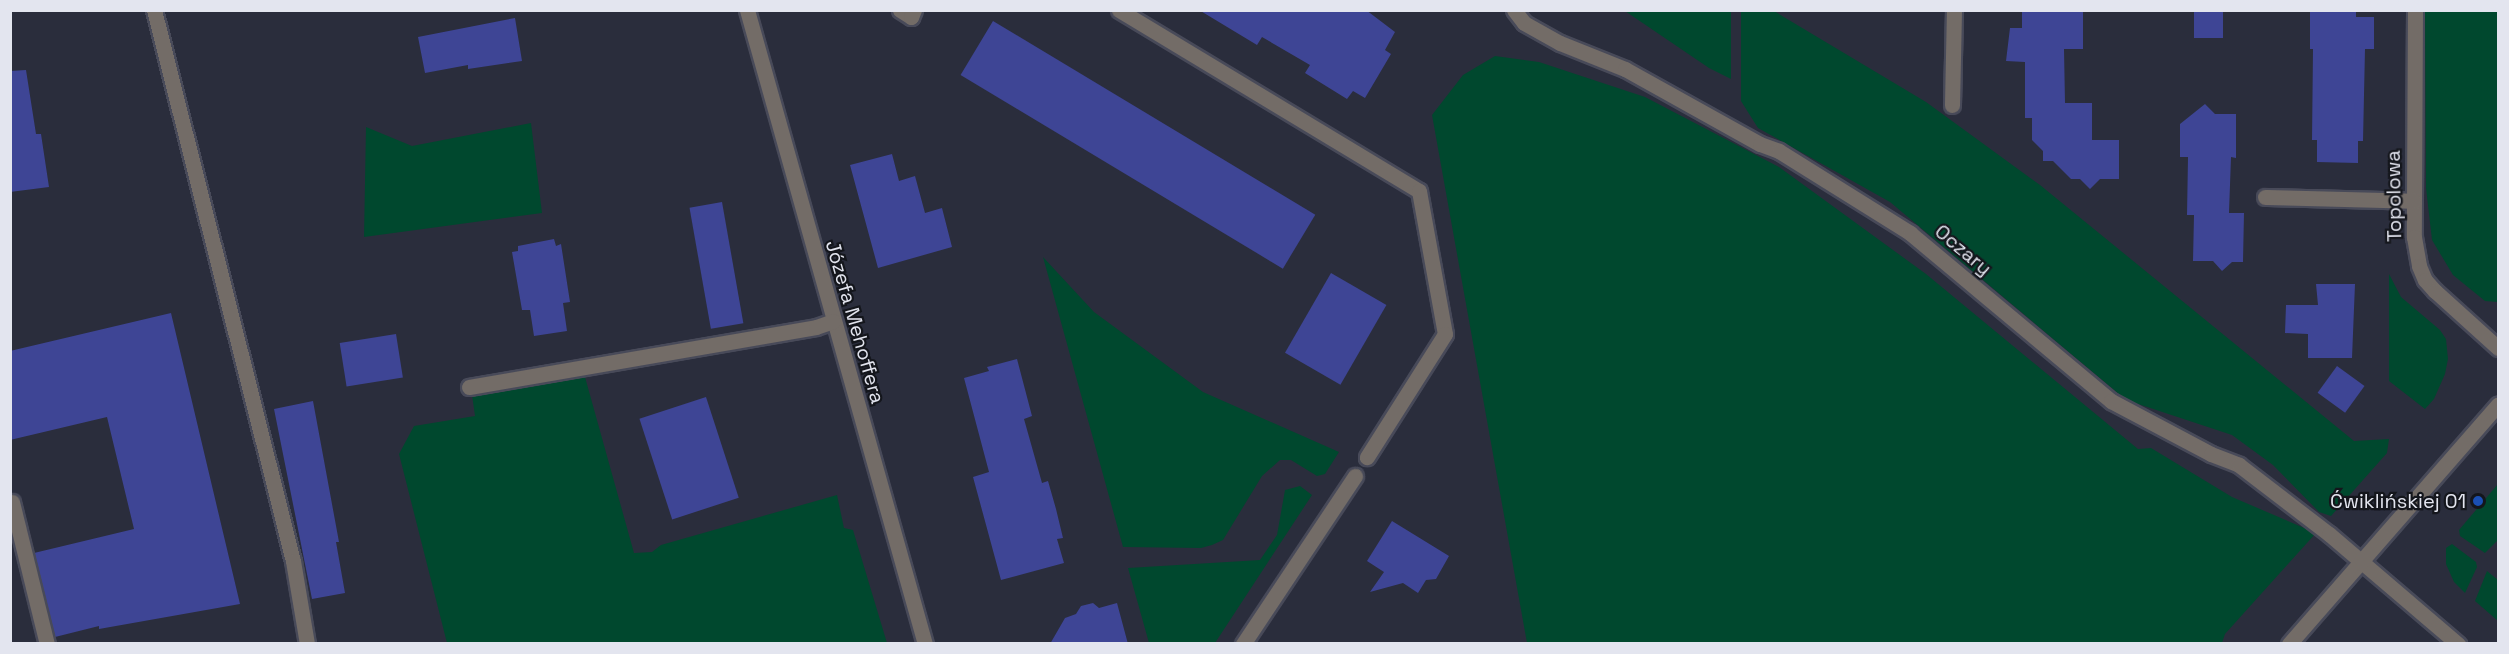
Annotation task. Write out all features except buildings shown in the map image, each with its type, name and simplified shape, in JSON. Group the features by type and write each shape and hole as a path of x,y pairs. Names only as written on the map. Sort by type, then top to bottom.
{"street":[{"path":"154,10 293,561 307,644"},
{"name":"Józefa Mehoffera","path":"747,10 925,644"},
{"path":"900,10 911,17 914,10"},
{"path":"1119,10 1419,191 1445,334 1367,457"},
{"name":"Oczary","path":"1514,10 1524,23 1560,43 1624,69 1760,144 1779,151 1900,227 2111,401 2211,454 2239,465 2361,560 2458,644"},
{"path":"1952,105 1954,10"},
{"name":"Topolowa","path":"2415,10 2416,252 2425,280 2499,348"},
{"path":"2265,197 2414,201"},
{"path":"469,387 816,327 833,321"},
{"path":"2289,644 2499,404"},
{"path":"1243,644 1355,476"},
{"path":"12,502 47,644"}],"green space":[{"path":"1625,11 1731,11 1731,79 1709,68"},
{"path":"1741,11 1774,11 1926,102 2040,185 2354,441 2389,439 2387,453 2331,516 2319,512 2273,465 2232,435 2126,400 1890,202 1758,128 1741,101"},
{"path":"2425,11 2498,11 2498,302 2485,301 2453,275 2432,240 2426,188"},
{"path":"1495,56 1539,62 1645,97 1779,167 1926,274 2138,449 2151,448 2232,497 2316,533 2225,634 2222,643 1527,643 1432,115 1463,75"},
{"path":"531,123 542,213 364,237 366,127 412,146"},
{"path":"1043,257 1094,312 1203,392 1339,452 1325,474 1317,476 1291,460 1280,460 1262,476 1223,540 1201,548 1123,547"},
{"path":"2389,274 2401,297 2440,330 2446,339 2448,359 2445,374 2434,399 2425,409 2389,381"},
{"path":"585,377 634,553 652,552 661,545 837,495 844,528 853,530 887,643 447,643 399,454 414,426 475,416 472,395"},
{"path":"2498,484 2498,540 2485,553 2460,536 2459,530"},
{"path":"1300,486 1312,495 1215,643 1149,643 1128,568 1260,560 1277,535 1285,490"},
{"path":"2452,544 2476,562 2477,567 2465,593 2454,582 2446,564 2446,548"},
{"path":"2487,571 2498,580 2498,621 2475,601"}],"place":[{"name":"Ćwiklińskiej 01","path":"2478,501"}]}
